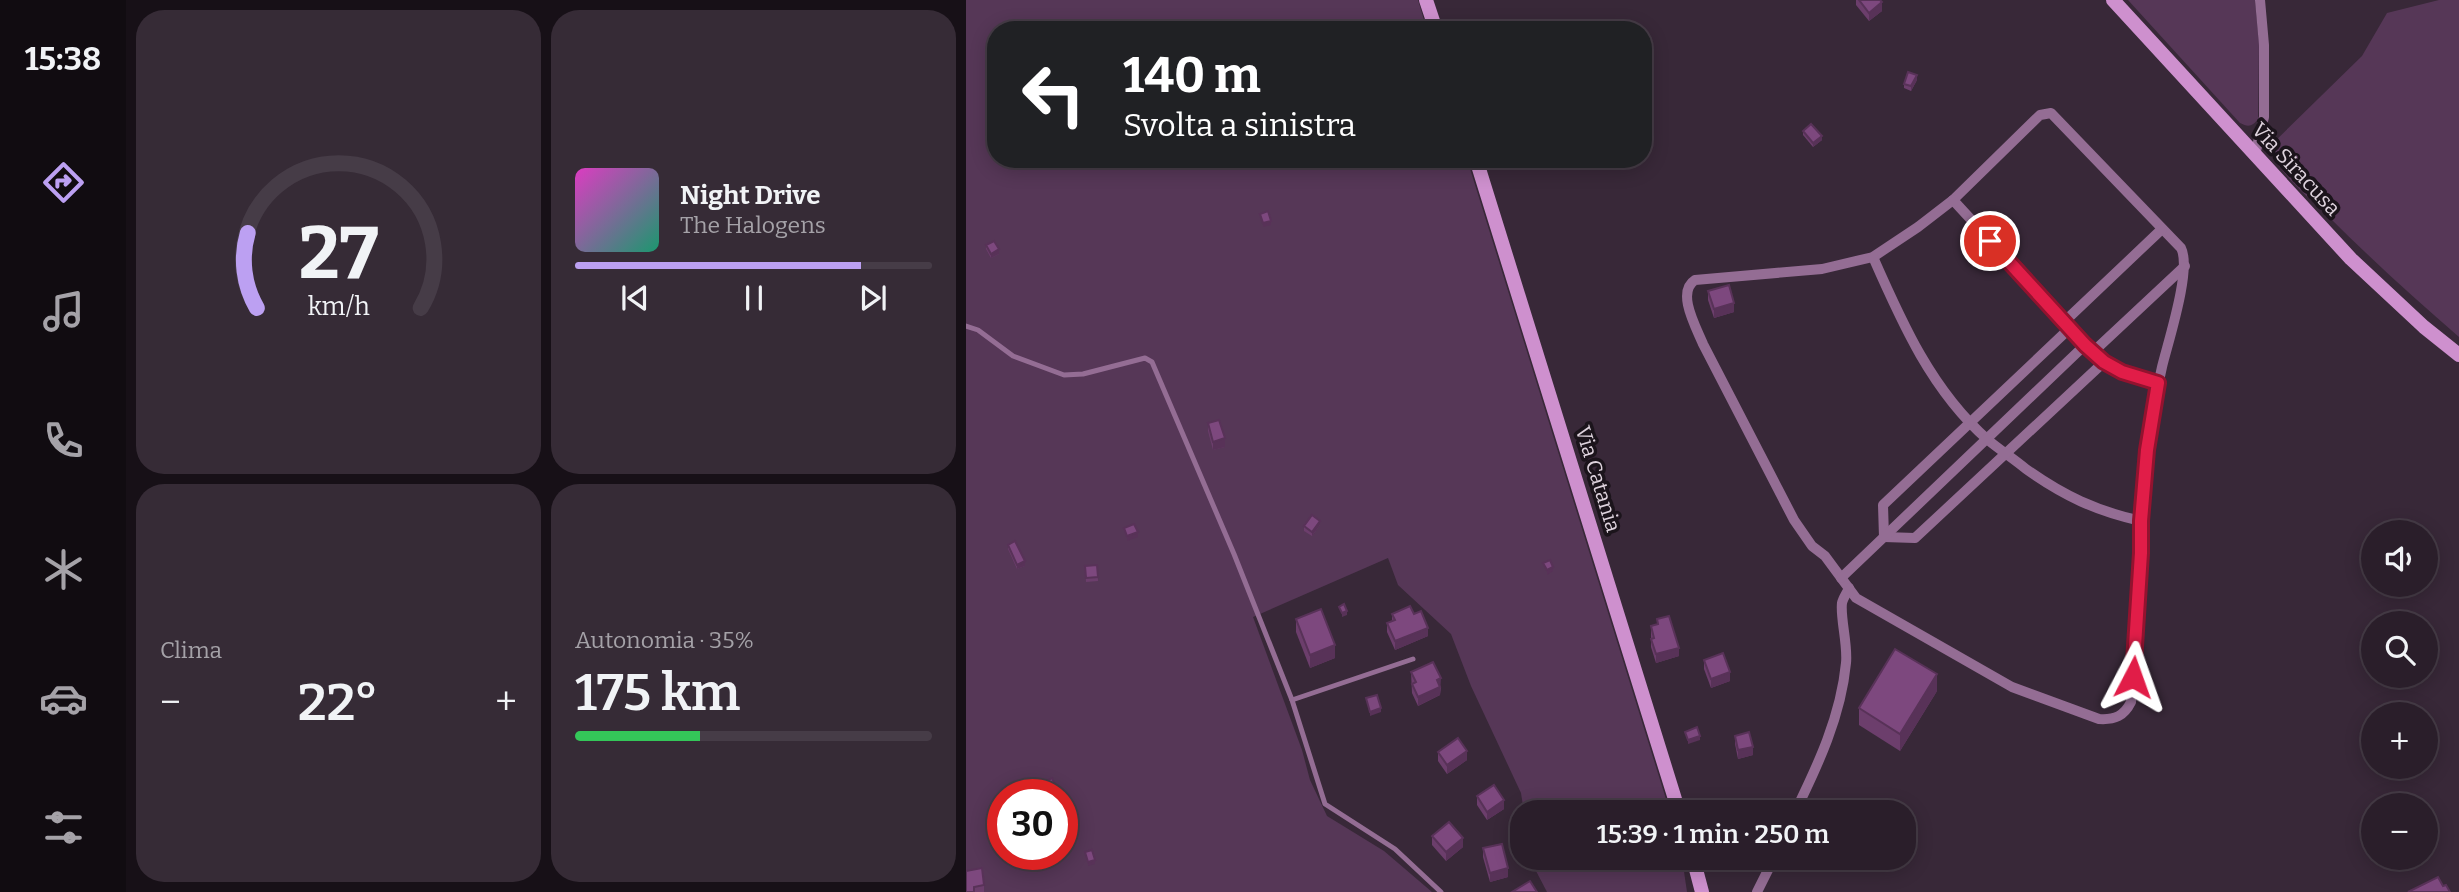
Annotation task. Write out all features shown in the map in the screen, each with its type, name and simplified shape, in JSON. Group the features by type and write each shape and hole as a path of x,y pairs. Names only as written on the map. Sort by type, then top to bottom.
{"street":[{"path":"1426,0 1433,21"},
{"name":"Via Siracusa","path":"2113,0 2351,259 2424,327 2459,355"},
{"path":"2255,155 2264,117 2264,45 2260,0"},
{"path":"2051,113 2181,248 2185,265 2158,383 2147,450 2131,702 2120,716 2111,720 2099,719 2012,687 1856,598 1794,520 1694,322 1686,290 1688,284 1695,280 1822,269 1872,257 1953,200 2039,115 2051,113"},
{"name":"Via Catania","path":"1479,168 1675,800"},
{"path":"1953,200 2104,362 2122,372 2158,383"},
{"path":"1884,537 1882,505 1970,422 2162,229"},
{"path":"1872,257 1916,347 1937,381 1988,440 2068,497 2115,516 2141,521"},
{"path":"1841,578 2089,348 2185,265"},
{"path":"1884,537 1915,538 2104,362"},
{"path":"1801,800 1828,738 1839,703 1847,653 1842,604 1849,588"},
{"path":"1691,870 1691,892"},
{"path":"1695,870 1702,892"},
{"path":"1757,892 1768,870"}],"lane":[{"path":"966,326 978,330 1013,356 1064,375 1083,374 1145,358 1152,362 1229,541 1292,700 1325,803 1395,849 1441,892"},
{"path":"1292,700 1413,659"}],"shaded area":[{"path":"966,0 1418,0 1424,21 987,21 987,168 1470,168 1666,800 1522,800 1451,634 1398,585 1388,558 1253,617 1302,750 1310,780 1327,816 1384,851 1432,892 966,892"},
{"path":"2128,0 2255,0 2259,44 2256,122 2250,126 2240,123"},
{"path":"2439,0 2459,0 2459,337 2392,278 2287,176 2269,147 2362,56 2387,13"},
{"path":"1536,870 1684,870 1687,892 1547,892"}],"building":[{"path":"1859,0 1880,0 1882,2 1869,13"},
{"path":"1908,72 1917,75 1911,86 1904,84"},
{"path":"1811,124 1822,136 1813,143 1803,131"},
{"path":"1268,211 1271,221 1263,223 1260,214"},
{"path":"994,241 999,249 991,254 986,245"},
{"path":"1729,285 1734,303 1714,309 1708,291"},
{"path":"1219,420 1225,438 1213,442 1208,423"},
{"path":"1312,515 1320,521 1312,532 1304,526"},
{"path":"1134,524 1138,532 1127,536 1124,528"},
{"path":"1015,541 1025,561 1017,565 1008,545"},
{"path":"1550,560 1553,567 1547,570 1543,563"},
{"path":"1097,565 1098,577 1086,578 1085,566"},
{"path":"1344,604 1347,611 1342,613 1339,607"},
{"path":"1410,606 1414,614 1421,611 1428,628 1395,641 1387,623 1395,620 1392,614"},
{"path":"1321,609 1335,645 1310,655 1296,619"},
{"path":"1669,616 1679,648 1656,654 1651,639 1654,638 1651,626 1658,624 1657,619"},
{"path":"1895,649 1937,674 1900,734 1859,708"},
{"path":"1723,653 1730,672 1711,679 1704,660"},
{"path":"1433,662 1441,678 1437,680 1440,687 1418,697 1412,684 1416,682 1411,672"},
{"path":"1377,695 1381,708 1370,712 1366,698"},
{"path":"1697,727 1700,736 1688,740 1685,732"},
{"path":"1749,732 1753,747 1738,750 1735,736"},
{"path":"1458,738 1467,751 1447,765 1438,752"},
{"path":"1494,785 1504,800 1487,812 1477,796"},
{"path":"1449,822 1463,838 1446,852 1432,836"},
{"path":"1502,844 1508,868 1490,873 1483,848"},
{"path":"1092,850 1095,860 1088,862 1085,852"},
{"path":"982,868 984,885 974,887 974,892 966,892 966,871"},
{"path":"2438,877 2450,892 2408,892"},
{"path":"1530,881 1537,892 1512,892"}],"route":[{"path":"1990,241 2085,345 2104,362 2139,379 2158,383 2147,450 2133,677"}]}
